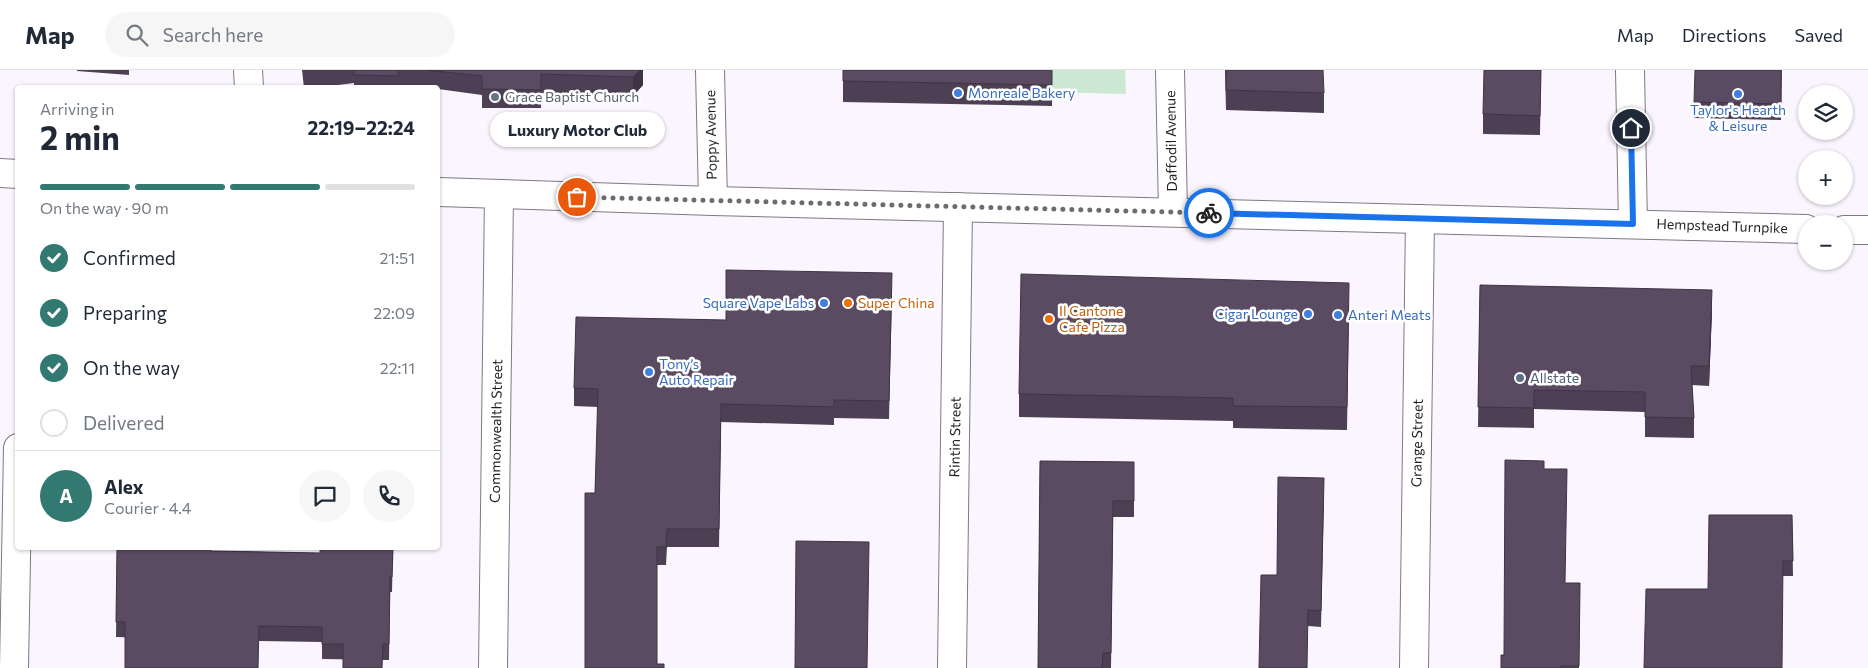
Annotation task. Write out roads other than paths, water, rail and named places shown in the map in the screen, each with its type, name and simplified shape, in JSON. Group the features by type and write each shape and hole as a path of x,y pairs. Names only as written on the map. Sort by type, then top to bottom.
{"street":[{"path":"248,70 249,85"},
{"name":"Poppy Avenue","path":"710,70 713,201"},
{"name":"Daffodil Avenue","path":"1170,70 1172,212"},
{"path":"1630,70 1633,224"},
{"path":"0,173 15,174"},
{"name":"Hempstead Turnpike","path":"440,192 713,201 1798,229"},
{"name":"Commonwealth Street","path":"493,668 499,194"},
{"name":"Rintin Street","path":"952,668 958,207"},
{"name":"Grange Street","path":"1414,668 1420,219"},
{"path":"1853,230 1868,230"},
{"path":"14,668 16,550"}],"place":[{"name":"Monreale Bakery","path":"958,93"},
{"name":"Taylor's Hearth & Leisure","path":"1738,94"},
{"name":"Grace Baptist Church","path":"495,97"},
{"name":"Luxury Motor Club","path":"577,197"},
{"name":"Square Vape Labs","path":"824,303"},
{"name":"Super China","path":"848,303"},
{"name":"Cigar Lounge","path":"1308,314"},
{"name":"Anteri Meats","path":"1338,315"},
{"name":"Il Cantone Cafe Pizza","path":"1049,319"},
{"name":"Tony’s Auto Repair","path":"649,372"},
{"name":"Allstate","path":"1520,378"}]}
